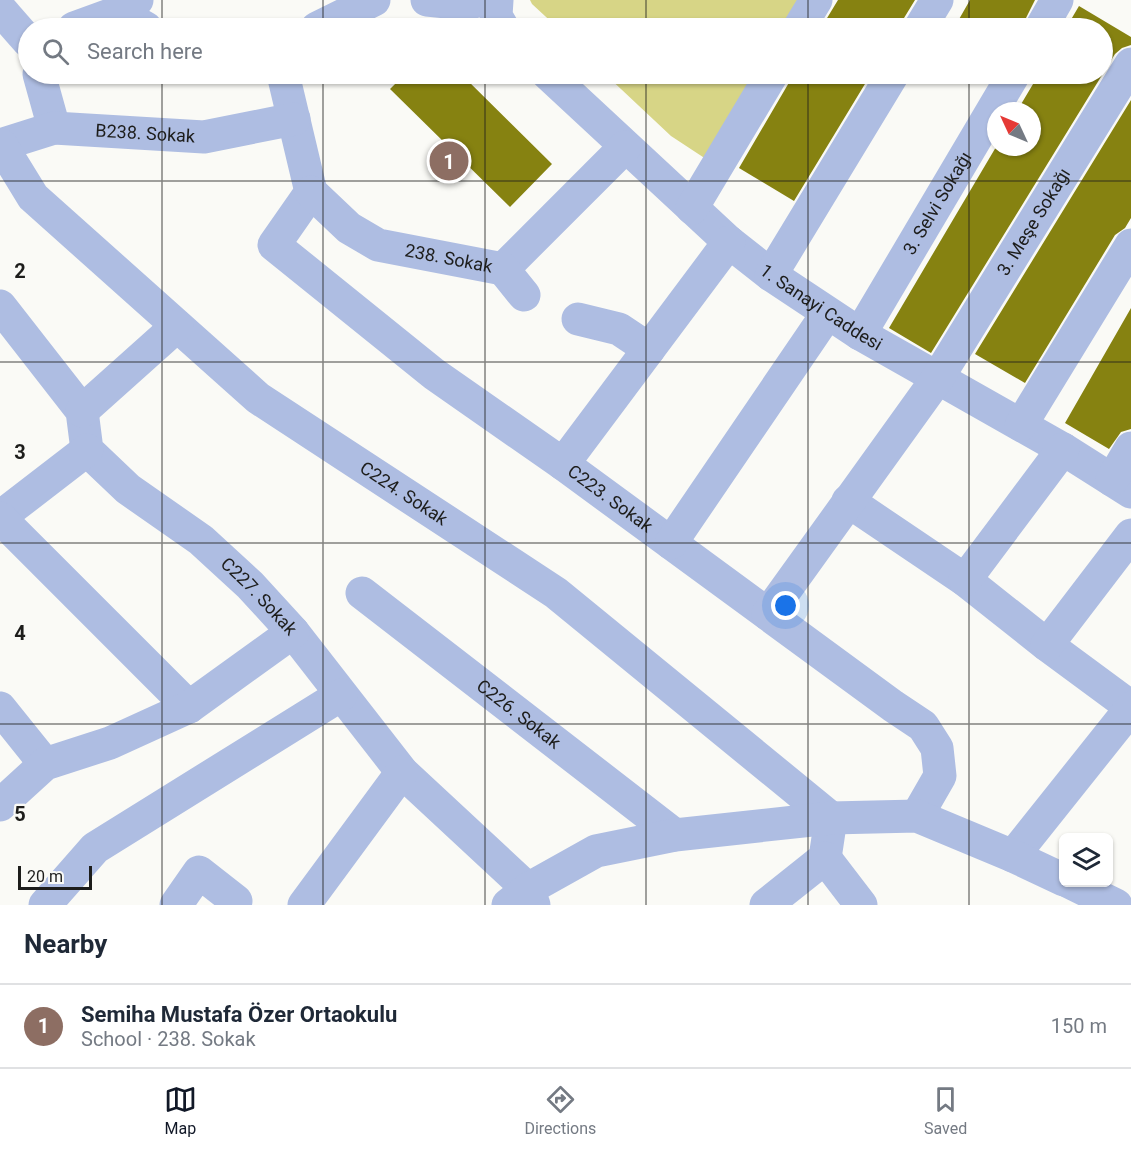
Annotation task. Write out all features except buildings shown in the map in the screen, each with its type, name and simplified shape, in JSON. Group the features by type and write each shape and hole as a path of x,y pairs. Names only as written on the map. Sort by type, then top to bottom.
{"street":[{"path":"337,18 374,0"},
{"path":"427,0 467,4 481,0"},
{"path":"497,0 497,18"},
{"path":"805,18 816,0"},
{"path":"926,18 937,0"},
{"path":"1047,18 1058,0"},
{"path":"98,18 127,6 137,18"},
{"path":"0,9 18,30"},
{"name":"3. Meşe Sokağı","path":"768,614 937,379 1131,64"},
{"path":"42,84 54,128"},
{"path":"285,84 311,192"},
{"name":"1. Sanayi Caddesi","path":"559,84 729,242 771,275 860,334 1063,449 1122,486"},
{"path":"692,208 766,84"},
{"path":"771,275 887,84"},
{"name":"3. Selvi Sokağı","path":"860,334 1008,84"},
{"name":"B238. Sokak","path":"0,145 54,128 204,137 294,119"},
{"name":"C224. Sokak","path":"0,145 33,197 258,398 556,593 831,818"},
{"name":"238. Sokak","path":"311,192 349,228 378,245 503,269 625,147"},
{"name":"C223. Sokak","path":"311,192 274,245 434,374 563,464 923,726 937,748 940,776 917,816"},
{"path":"563,464 729,242"},
{"path":"1021,425 1131,245"},
{"path":"503,269 524,295"},
{"path":"0,306 82,411 87,450 0,518 189,707"},
{"path":"671,543 827,314"},
{"path":"578,319 619,329 649,350"},
{"path":"82,411 177,326"},
{"path":"1122,486 1131,448"},
{"path":"965,580 1063,449"},
{"name":"C227. Sokak","path":"87,450 128,489 201,540 250,585 293,633 402,772 523,900"},
{"path":"848,501 965,580 1131,707 1013,856"},
{"path":"1047,645 1131,535"},
{"name":"C226. Sokak","path":"362,593 675,835"},
{"path":"0,805 45,764 110,743 189,707 293,633"},
{"path":"45,905 95,848 341,695"},
{"path":"0,708 45,764"},
{"path":"304,905 402,772"},
{"path":"523,900 596,851 675,835 831,818 917,816 1059,878"},
{"path":"766,905 825,858 831,818"},
{"path":"825,858 861,905"},
{"path":"176,905 199,872 236,901"},
{"path":"1079,887 1116,905"},
{"path":"1123,905 1131,893"}],"shaded area":[{"path":"530,0 804,0 793,18 547,18"},
{"path":"616,84 755,84 709,161 671,136"}],"place":[{"name":"Semiha Mustafa Özer Ortaokulu","path":"449,161"}]}
